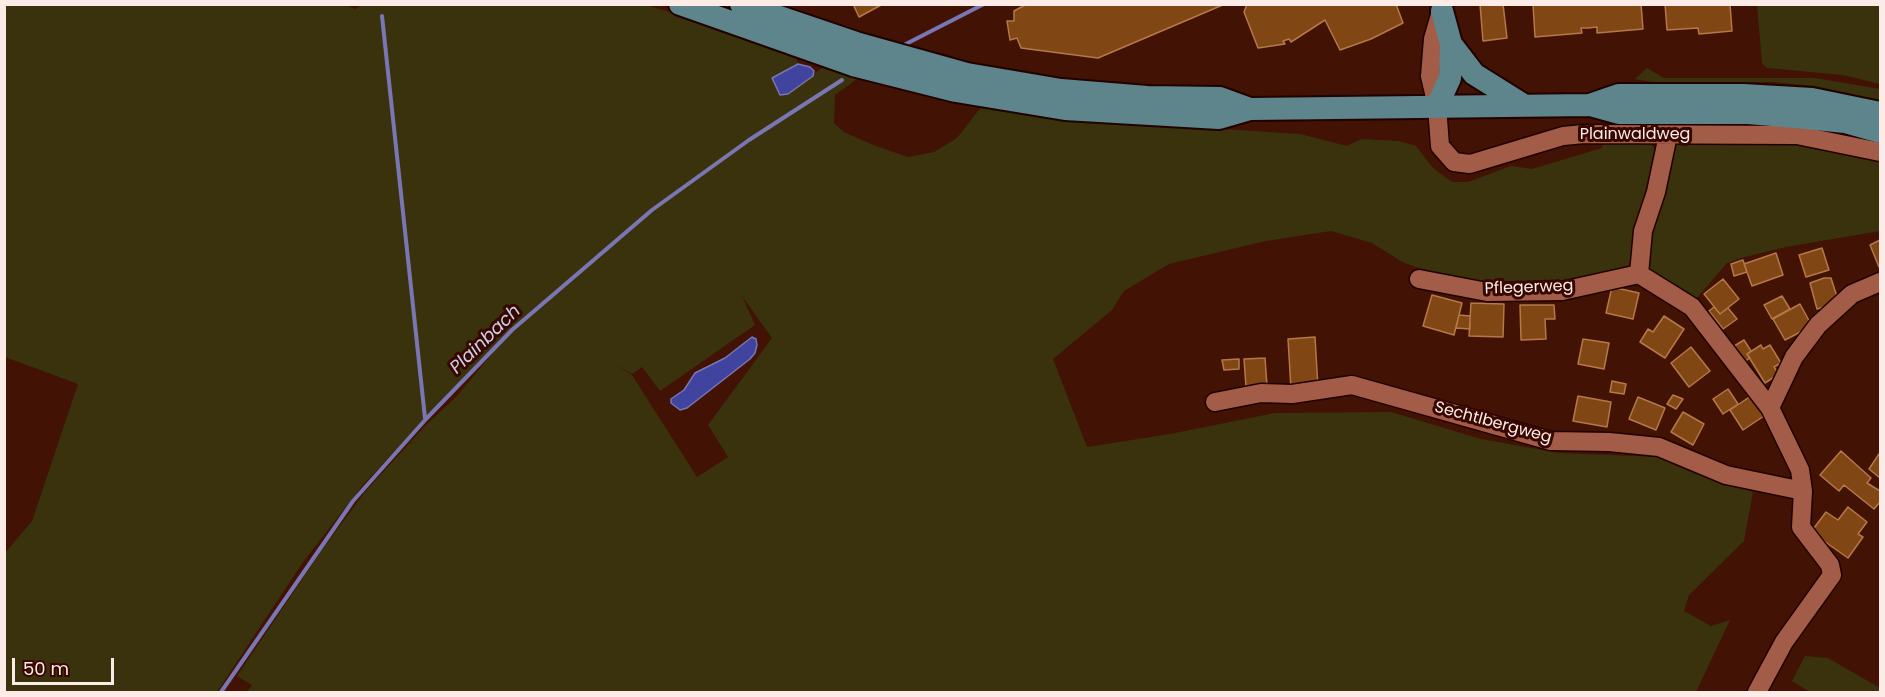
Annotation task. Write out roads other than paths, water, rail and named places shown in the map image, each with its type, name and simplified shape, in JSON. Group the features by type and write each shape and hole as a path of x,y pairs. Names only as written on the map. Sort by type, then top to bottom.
{"main road":[{"path":"680,4 853,65 996,98 1065,109 1219,118 1250,109 1590,105 1619,113 1748,113 1796,117 1845,122 1881,132"},
{"path":"741,4 856,43 967,74 1061,90 1147,97 1220,98 1250,109"},
{"path":"1437,106 1450,78 1451,44 1442,8"},
{"path":"1451,44 1474,74 1522,104"},
{"path":"1590,105 1619,95 1743,95 1812,99 1881,113"}],"street":[{"name":"Plainwaldweg","path":"1442,8 1433,39 1430,76 1437,106 1438,138 1444,154 1454,162 1470,164 1563,136 1584,134 1797,135 1881,152"},
{"path":"1668,135 1656,192 1643,231 1639,274 1692,307 1770,408 1800,470 1803,491 1801,527 1830,565 1832,575 1784,642 1756,693"},
{"name":"Pflegerweg","path":"1419,279 1487,292 1562,291 1639,274"},
{"path":"1770,408 1794,357 1818,325 1852,294 1881,282"},
{"name":"Sechtlbergweg","path":"1215,402 1261,393 1292,394 1352,385 1551,441 1609,442 1659,447 1726,475 1803,491"}],"waterway":[{"name":"Plainbach","path":"902,46 984,4"},
{"path":"382,16 425,418"},
{"name":"Plainbach","path":"221,692 353,501 426,419 512,330 652,210 749,140 842,80"}]}
